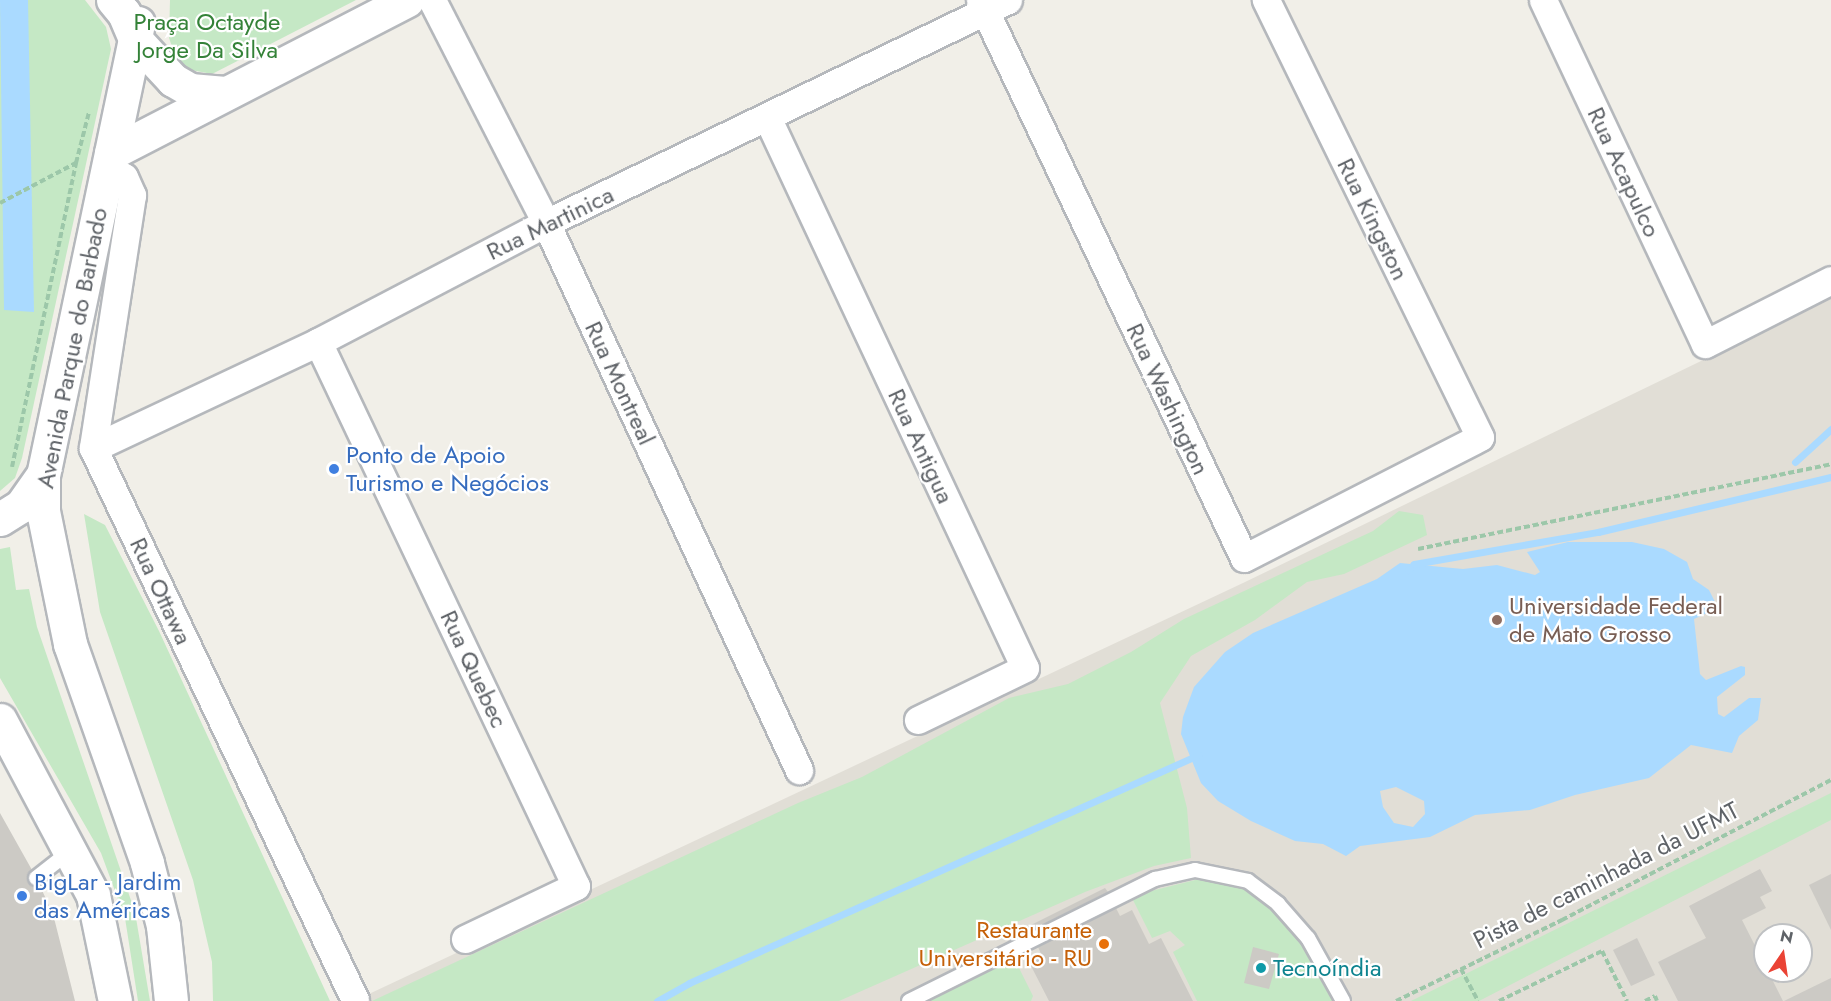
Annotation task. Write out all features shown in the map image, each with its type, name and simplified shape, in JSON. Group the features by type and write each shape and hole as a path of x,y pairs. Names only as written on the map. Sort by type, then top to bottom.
{"main road":[{"path":"98,161 407,0"},
{"path":"129,13 182,86 200,92 225,93"},
{"name":"Avenida Parque do Barbado","path":"129,13 98,161 43,475 43,511 69,644 147,863 164,926 171,1001"},
{"path":"0,519 30,497 43,475"},
{"path":"0,720 72,850 93,895 115,1001"}],"street":[{"name":"Rua Montreal","path":"432,0 546,223 799,770"},
{"name":"Rua Kingston","path":"1266,0 1480,437"},
{"name":"Rua Acapulco","path":"1543,0 1705,344 1831,280"},
{"name":"Rua Martinica","path":"93,448 318,342 546,223 767,117 991,4"},
{"name":"Rua Washington","path":"991,4 1244,558 1480,437"},
{"name":"Rua Antigua","path":"767,117 1025,668 918,720"},
{"path":"93,448 132,195 124,177 98,161"},
{"name":"Rua Quebec","path":"318,342 576,886 465,939"},
{"name":"Rua Ottawa","path":"93,448 355,1000"}],"lane":[{"path":"36,878 72,850"},
{"path":"909,1001 1155,879 1195,870 1248,881 1278,904 1308,938 1343,1001"}],"path":[{"path":"10,471 98,161 89,109"},
{"path":"0,204 41,181 98,161"},
{"path":"1418,549 1831,464"},
{"name":"Pista de caminhada da UFMT","path":"1396,1001 1831,780"},
{"path":"1499,1001 1602,951 1627,1001"},
{"path":"1461,969 1478,1001"},
{"path":"1645,1001 1655,996 1657,1001"}],"shaded area":[{"name":"Universidade Federal de Mato Grosso","path":"1831,298 1831,1001 354,1001 1243,583"}],"green space":[{"path":"0,0 85,0 106,27 111,49 22,458 15,478 0,491"},
{"name":"Praça Octayde Jorge Da Silva","path":"170,0 356,0 212,74 186,69 176,58 169,38"},
{"path":"1399,511 1423,515 1427,535 1344,574 1307,582 1255,620 1191,656 1160,703 1187,808 1191,858 1154,866 1085,892 839,1001 372,1001 798,803 862,777 1009,698 1068,684 1131,652 1184,619 1373,531"},
{"path":"84,514 105,525 159,631 330,1001 213,1001 212,962 193,880 100,612"},
{"path":"10,547 16,590 29,589 37,627 135,912 150,1001 138,1001 125,918 101,853 0,678 0,549"},
{"path":"1831,793 1831,820 1479,1001 1411,1001"},
{"path":"1207,877 1244,885 1309,945 1335,1001 1197,1001 1173,952 1185,945 1170,931 1152,938 1131,896"},
{"path":"1013,956 1033,996 1031,1001 921,1001"}],"water":[{"path":"0,0 28,0 34,312 4,310"},
{"path":"1568,542 1632,542 1664,549 1687,562 1693,579 1709,590 1718,608 1694,619 1700,674 1706,680 1741,666 1745,667 1745,675 1717,697 1718,714 1724,717 1749,698 1761,698 1758,720 1739,736 1732,753 1691,745 1649,778 1575,795 1530,810 1475,815 1430,837 1360,846 1346,856 1323,844 1295,841 1251,821 1218,801 1201,783 1181,734 1183,717 1194,687 1225,652 1253,633 1377,579 1400,563 1463,569 1497,565 1535,575 1540,572 1527,552","holes":["1396,787 1424,801 1425,814 1413,827 1394,823 1383,807 1380,791"]}],"building":[{"name":"BigLar - Jardim das Américas","path":"0,813 32,870 29,883 40,886 53,914 75,1001 0,1001"},
{"path":"1760,869 1772,891 1760,897 1766,908 1742,920 1753,942 1753,983 1774,983 1783,1001 1678,1001 1658,962 1706,938 1689,906"},
{"path":"1831,874 1831,930 1809,885"},
{"path":"1105,888 1108,892 1029,931 1027,927"},
{"name":"Restaurante Universitário - RU","path":"1116,908 1120,916 1132,910 1149,944 1161,938 1193,1001 1049,1001 1029,962 1042,956 1038,947"},
{"path":"1637,938 1655,975 1631,986 1613,950"},
{"name":"Tecnoíndia","path":"1253,947 1279,954 1269,989 1244,983"},
{"path":"1831,978 1831,1001 1784,1001"}],"waterway":[{"path":"1795,462 1831,429"},
{"path":"1408,570 1414,564 1598,532 1831,477"},
{"path":"657,1001 689,983 1198,755"}],"place":[{"name":"Ponto de Apoio Turismo e Negócios","path":"334,469"},
{"name":"Universidade Federal de Mato Grosso","path":"1497,620"},
{"name":"BigLar - Jardim das Américas","path":"22,896"},
{"name":"Restaurante Universitário - RU","path":"1104,944"},
{"name":"Tecnoíndia","path":"1261,968"}]}
